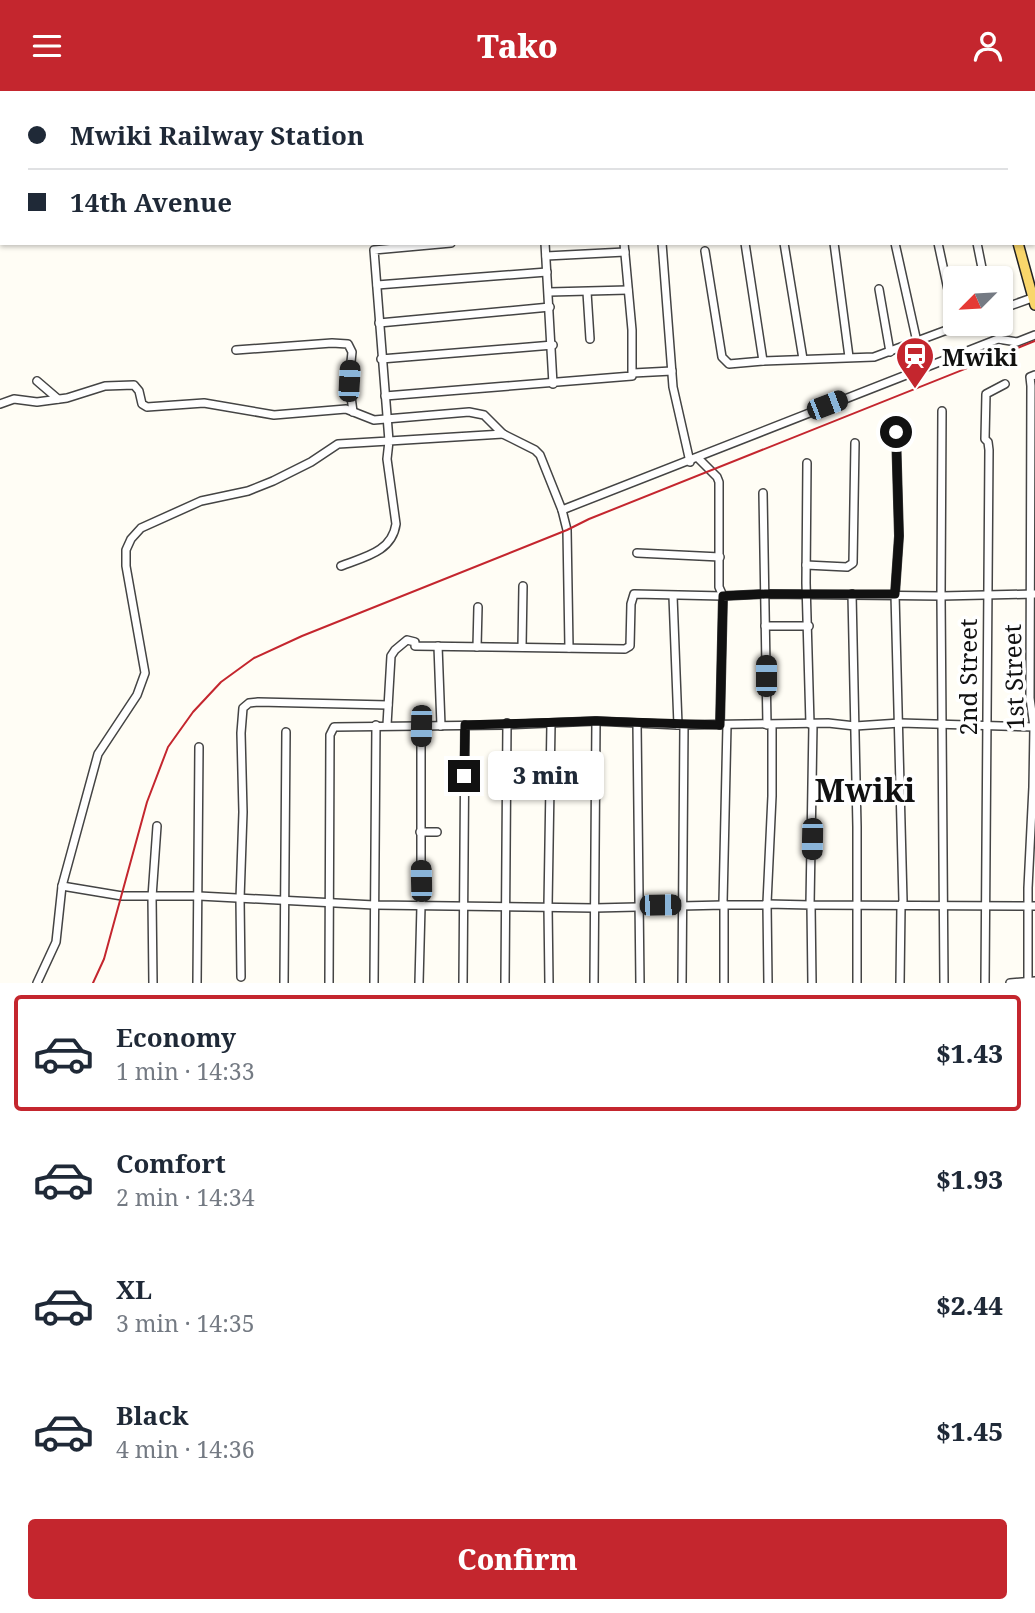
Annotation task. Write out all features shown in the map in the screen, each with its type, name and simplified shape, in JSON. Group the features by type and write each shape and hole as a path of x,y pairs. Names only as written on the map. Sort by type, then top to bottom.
{"main road":[{"path":"1019,245 1033,302"}],"street":[{"path":"341,566 384,548 395,534 387,459 388,419 374,250 376,246 401,245"},
{"path":"545,245 554,384"},
{"path":"385,396 631,377 633,373 624,245"},
{"path":"662,245 676,404 694,460 717,477 719,482 719,587 723,596 724,983"},
{"path":"745,245 763,361"},
{"path":"784,245 803,359"},
{"path":"834,245 849,357"},
{"path":"895,245 918,342"},
{"path":"939,245 944,266"},
{"path":"977,245 982,266"},
{"path":"705,251 723,360 729,364 849,357 864,359 943,332"},
{"path":"547,256 625,252"},
{"path":"377,285 547,272"},
{"path":"879,289 890,352"},
{"path":"549,292 628,290"},
{"path":"587,292 590,339"},
{"path":"1013,306 1033,302"},
{"path":"379,323 550,307"},
{"path":"562,510 998,339 1017,342 1035,335"},
{"path":"236,350 348,344 352,352 349,381 353,412"},
{"path":"381,359 553,345"},
{"path":"633,373 672,371"},
{"name":"1st Street","path":"1032,981 1027,943 1032,906 1028,888 1035,727 1030,698 1033,594 1029,381 1030,377 1035,375"},
{"path":"37,381 58,399"},
{"name":"2nd Street","path":"985,983 989,450 985,439 986,394 1005,384"},
{"path":"0,404 14,399 37,402 105,386 134,385 139,391 142,404 147,407 204,403 274,415 346,409 374,420 412,415 484,415 503,434 540,455 562,510 567,530 569,648"},
{"path":"942,411 944,983"},
{"path":"896,432 899,536 895,594 903,901 900,983"},
{"path":"37,983 56,942 62,886 98,754 137,695 145,673 126,566 126,550 131,539 141,528 201,501 248,491 273,481 311,462 338,444 503,434"},
{"path":"806,565 847,566 853,563 855,443"},
{"path":"807,463 806,565 812,724 812,983"},
{"path":"763,493 772,804 766,905 768,983"},
{"path":"637,553 720,557"},
{"path":"522,647 523,586"},
{"path":"387,725 392,653 407,640 415,642 415,646 628,647 634,594 1033,594"},
{"path":"852,594 857,983"},
{"path":"673,596 681,725 681,983"},
{"path":"477,647 478,607"},
{"path":"765,626 809,626"},
{"path":"438,646 441,726"},
{"path":"241,977 243,708 249,703 258,702 388,705"},
{"path":"329,983 331,731 338,726 551,724 596,721 681,725 855,726 900,723 1035,727"},
{"path":"594,983 596,721"},
{"path":"505,983 507,723"},
{"path":"549,983 551,724"},
{"path":"637,724 640,983"},
{"path":"374,983 376,725"},
{"path":"463,983 465,725"},
{"path":"419,983 421,726"},
{"path":"285,983 286,732"},
{"path":"197,983 199,747"},
{"path":"153,983 152,897 157,826"},
{"path":"420,832 437,832"},
{"path":"62,886 122,896 421,906 1032,906"},
{"path":"1011,983 1032,981"}],"railway":[{"path":"93,983 104,959 147,802 168,747 193,712 221,682 254,658 589,519 1035,341"}],"place":[{"name":"Mwiki","path":"915,390"}],"district":[{"name":"Mwiki","path":"865,789"}],"route":[{"path":"464,776 465,725 596,721 720,725 723,596 895,594 899,536 896,432"}]}
